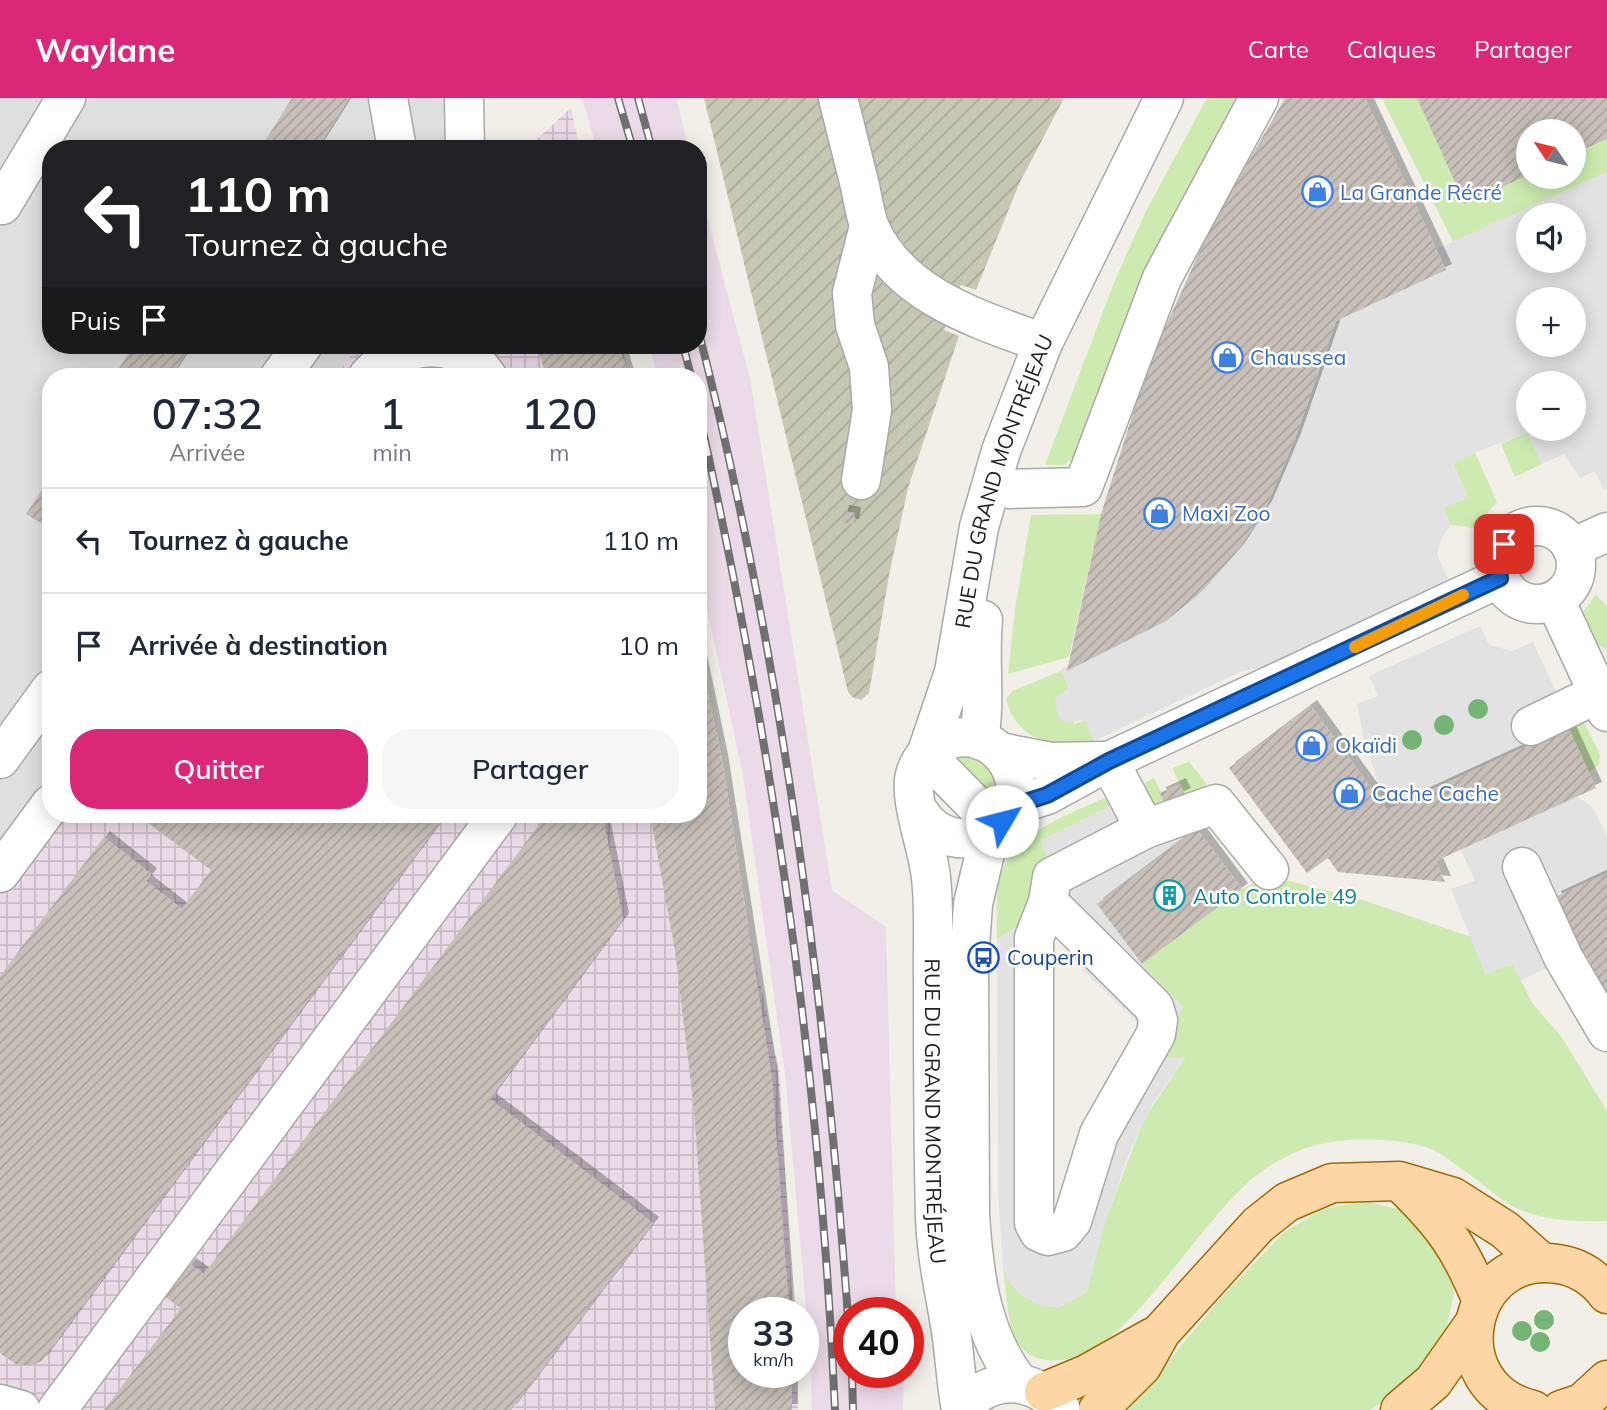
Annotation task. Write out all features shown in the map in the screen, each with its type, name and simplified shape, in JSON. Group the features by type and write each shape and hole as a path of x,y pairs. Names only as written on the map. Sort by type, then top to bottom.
{"main road":[{"path":"1098,1410 1142,1366 1161,1332 1258,1225 1287,1202 1332,1183 1399,1181 1453,1197 1505,1230 1542,1263"},
{"path":"1399,1181 1439,1219 1462,1254 1478,1313 1475,1356 1484,1377 1500,1395 1520,1409"},
{"path":"1400,1410 1433,1382 1493,1286 1507,1275 1542,1263 1568,1266 1599,1277"},
{"path":"1041,1395 1087,1374 1161,1332"},
{"path":"1561,1410 1582,1403 1607,1380"}],"street":[{"path":"2,205 66,98"},
{"path":"388,98 395,140"},
{"path":"464,98 465,140"},
{"path":"838,98 870,226 884,253 928,294 953,308 1043,343"},
{"name":"RUE DU GRAND MONTRÉJEAU","path":"967,1408 935,1219 931,878 914,782 954,672 988,488 1043,343 1164,98"},
{"path":"1010,489 1083,487 1162,278 1259,98"},
{"name":"RUE DU GRAND MONTRÉJEAU","path":"1041,1395 1001,1360 987,1325 973,1255 970,1214 969,961 973,904 999,822 1014,791 1012,774 989,746 980,647 989,574 1010,489 1103,217"},
{"path":"861,480 872,410 869,367 855,326 852,293 870,226"},
{"path":"374,368 399,354"},
{"path":"458,354 480,368"},
{"path":"1536,526 1552,528 1564,536 1572,548 1577,562 1575,578 1567,591 1555,600 1541,604 1526,603 1513,596 1500,578 1498,564 1501,550 1509,538 1520,530 1536,526"},
{"path":"1572,548 1607,532"},
{"path":"919,812 935,830 950,837 975,838 1109,761 1500,578"},
{"path":"1531,726 1603,702 1555,600"},
{"path":"0,758 42,701"},
{"path":"999,822 926,755 946,741 989,746 1051,762 1109,761"},
{"path":"1109,761 1145,830"},
{"path":"1048,902 1154,1007 1158,1020 1156,1034 1099,1135 1072,1221 1063,1232 1048,1236 1039,1232 1034,1223 1034,938 1048,902 1052,877 1145,830 1216,804 1269,870"},
{"path":"0,873 42,816"},
{"path":"57,1410 492,823"},
{"path":"1522,867 1563,957 1607,1032"},
{"name":"RUE DU GRAND MONTRÉJEAU","path":"967,1408 996,1384 1041,1395"},
{"path":"0,1404 21,1410"}],"shaded area":[{"path":"0,98 447,98 448,140 42,140 42,354 352,354 342,368 42,368 42,782 0,840"},
{"path":"582,98 676,98 687,140 594,140"},
{"path":"704,98 1064,98 1019,184 976,290 961,285 944,330 959,336 908,488 889,575 869,693 861,700 852,697 848,692"},
{"path":"571,108 578,140 536,140"},
{"path":"1607,172 1607,488 1604,490 1595,471 1580,478 1564,454 1542,464 1531,441 1586,441 1586,371 1516,371 1516,436 1453,464 1468,497 1443,509 1451,525 1441,539 1437,554 1449,581 1265,667 1242,671 1094,741 1085,720 1065,723 1058,717 1055,699 1068,688 1061,671 1063,668 1166,621 1212,580 1254,528 1267,505 1295,439 1336,321 1446,270 1436,249 1516,213 1516,273 1586,273 1586,203 1538,203 1569,189 1586,189 1586,181"},
{"path":"707,217 750,378 832,890 886,927 896,1297 833,1297 833,1388 904,1388 903,1410 812,1410 811,1388 819,1388 819,1297 805,1297 785,1074 743,775 707,609 707,368 655,368 652,354 707,354"},
{"path":"352,354 624,354 627,368 342,368"},
{"path":"1480,626 1489,645 1512,651 1533,642 1572,726 1387,810 1364,739 1357,704 1378,696 1369,676"},
{"path":"707,737 780,1074 792,1297 728,1297 728,1388 797,1388 798,1410 0,1410 0,840 42,782 42,823 707,823"},
{"path":"1144,783 1158,814 1197,829 1098,904 1142,964 1183,1007 1154,1059 1186,1057 1153,1103 1131,1148 1106,1219 1087,1292 1059,1308 1041,1306 1019,1294 1008,1281 1003,1266 998,1194 997,939 1028,920 1051,864 1040,841 1117,803 1113,794","holes":["1059,937 1082,968 1141,1026 1060,1211 1050,1211 1051,943"]},
{"path":"1577,796 1594,809 1607,837 1607,873 1555,897 1576,955 1521,980 1512,964 1485,974 1451,889 1475,881 1461,850"}],"green space":[{"path":"1207,98 1239,98 1170,220 1139,287 1077,454 1064,465 1045,465 1115,280 1145,213"},
{"path":"1382,98 1417,98 1516,168 1516,189 1570,189 1539,203 1516,203 1516,213 1453,242"},
{"path":"1607,139 1607,172 1586,182 1586,148"},
{"path":"1516,437 1516,441 1531,441 1542,464 1515,477 1501,444"},
{"path":"1475,453 1497,502 1474,528 1451,525 1443,508 1468,497 1453,463"},
{"path":"1101,514 1069,657 1008,674 1015,609 1031,515"},
{"path":"1596,594 1607,607 1607,650 1584,636 1578,619"},
{"path":"1061,671 1069,688 1074,724 1085,720 1094,741 1066,745 1040,740 1018,724 1011,713 1006,699 1012,691"},
{"path":"1583,720 1600,755 1599,764 1589,773 1568,727"},
{"path":"952,754 977,754 997,777 995,803"},
{"path":"1189,762 1206,783 1205,793 1158,814 1144,783 1154,778 1161,792 1180,784 1172,768"},
{"path":"1113,794 1117,803 1041,841 1052,864 1028,920 997,939 1001,874 1020,845 1049,824"},
{"path":"1270,876 1363,900 1471,937 1485,973 1513,964 1532,1003 1561,1036 1607,1111 1607,1221 1559,1220 1525,1212 1502,1199 1440,1154 1419,1145 1365,1139 1314,1146 1280,1160 1250,1180 1209,1224 1147,1301 1102,1344 1078,1356 1065,1359 1051,1360 1027,1353 1014,1336 1003,1266 1008,1281 1106,1219 1144,1119 1185,1058 1153,1059 1183,1007 1142,964 1242,889"},
{"path":"1364,1201 1402,1210 1452,1263 1454,1293 1445,1335 1412,1381 1370,1410 1128,1410 1220,1299 1284,1232 1324,1209"}],"building":[{"path":"292,98 349,98 323,140 266,140"},
{"path":"1285,98 1365,98 1446,270 1336,321 1295,439 1267,505 1238,550 1198,595 1166,621 1067,671 1101,514 1149,363 1213,222"},
{"path":"1417,98 1607,98 1607,139 1586,148 1586,119 1516,119 1516,181 1465,204"},
{"path":"128,354 185,354 176,368 119,368"},
{"path":"540,354 622,354 626,368 544,368"},
{"path":"42,490 42,524 26,514"},
{"path":"843,511 855,513 853,525 841,522"},
{"path":"707,689 722,760 772,1080 788,1297 728,1297 728,1388 792,1388 792,1410 715,1410 694,1109 675,951 652,823 707,823"},
{"path":"1311,706 1387,810 1568,727 1596,788 1436,861 1445,882 1338,872 1328,858 1307,873 1229,768"},
{"path":"1180,784 1185,794 1164,803 1160,793"},
{"path":"148,823 439,823 42,1361 32,1365 17,1365 0,1353 0,976 104,837 151,874 146,881 182,909 211,870"},
{"path":"540,823 604,823 623,919 490,1099 653,1223 511,1410 104,1410 181,1308 165,1297 190,1264 204,1274"},
{"name":"Auto Controle 49","path":"1197,829 1242,889 1142,964 1097,904"},
{"path":"1607,873 1607,1000 1588,958 1579,962 1555,897"}],"railway":[{"path":"618,98 630,140"},
{"path":"638,98 650,140"},
{"path":"685,354 689,368"},
{"path":"704,354 754,577 796,827 827,1078 846,1297"},
{"path":"707,450 749,657 789,906 818,1158 835,1410"},
{"path":"852,1388 853,1410"}],"slow traffic":[{"path":"1355,647 1463,595"}],"place":[{"name":"La Grande Récré","path":"1317,192"},
{"name":"Chaussea","path":"1227,357"},
{"name":"Maxi Zoo","path":"1159,513"},
{"name":"Okaïdi","path":"1312,745"},
{"name":"Cache Cache","path":"1349,793"},
{"name":"Auto Controle 49","path":"1170,896"},
{"name":"Couperin","path":"984,957"}],"route":[{"path":"1002,821 1010,807 1047,795 1109,761 1500,578 1498,564 1504,544"}]}
